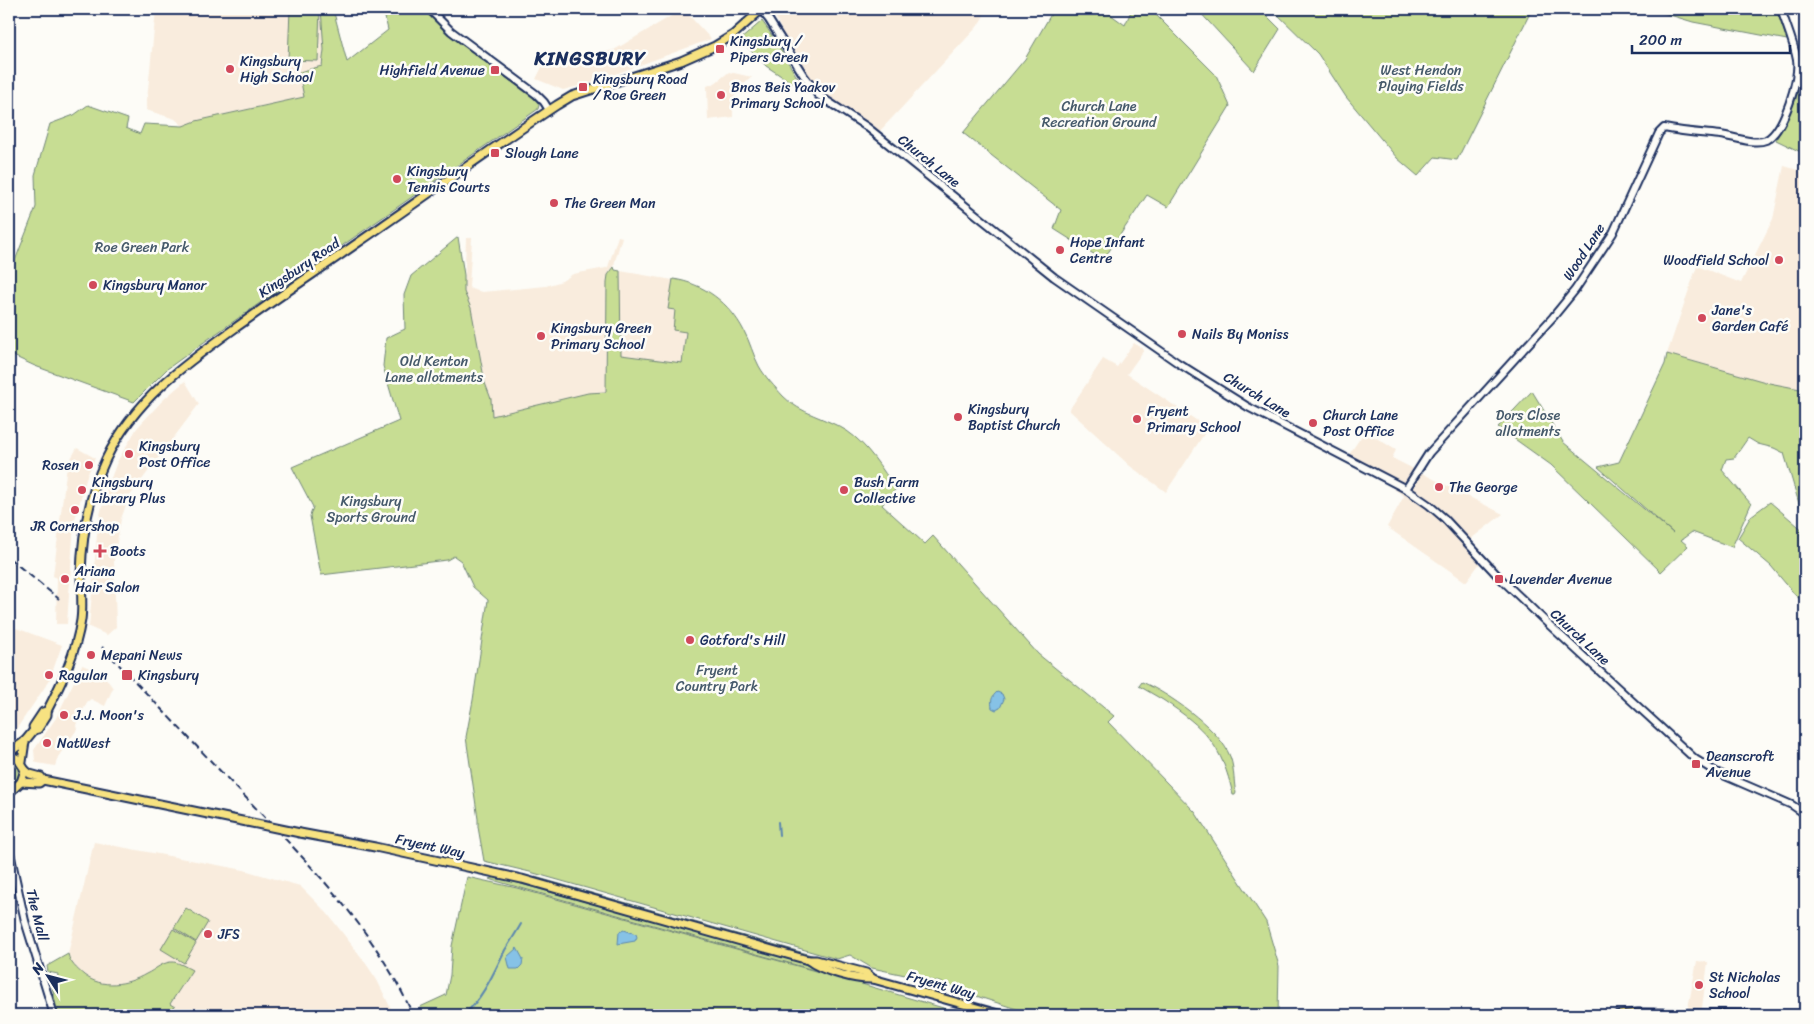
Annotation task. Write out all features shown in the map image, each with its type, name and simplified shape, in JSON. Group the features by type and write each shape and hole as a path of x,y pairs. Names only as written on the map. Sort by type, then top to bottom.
{"main road":[{"path":"429,9 451,31 536,94 549,110"},
{"name":"Kingsbury Road","path":"9,754 34,730 38,729 47,715 47,711 64,676 78,635 81,619 83,537 94,489 105,460 120,433 159,386 211,345 549,110 572,96 681,60 715,46 733,35 761,9"},
{"name":"Church Lane","path":"761,9 818,95 866,127 1035,263 1172,359 1248,407 1406,489 1429,505 1545,622 1695,759 1716,772 1792,805 1805,814"},
{"name":"Wood Lane","path":"1406,489 1429,452 1553,317 1575,290 1613,233 1659,133 1664,128 1682,132 1764,140 1771,136 1779,126 1791,100 1797,60 1781,9"},
{"path":"9,793 21,782 25,770 22,762 25,740"},
{"path":"9,754 22,762"},
{"name":"Fryent Way","path":"25,770 30,774 41,776 43,780 508,876 808,960 824,962 866,973 873,979 1002,1015"},
{"name":"Fryent Way","path":"21,782 39,783 43,780"},
{"name":"The Mall","path":"9,848 24,920 54,1015"},
{"path":"1618,1015 1638,1013 1805,1015"}],"shaded area":[{"name":"Kingsbury High School","path":"156,9 321,9 324,50 322,66 304,97 196,121 183,126 175,119 146,110"},
{"path":"683,9 711,39 591,83 563,90 536,79 543,65 614,50"},
{"path":"772,9 988,9 977,27 878,133 831,102 814,83 783,34"},
{"name":"Bnos Beis Yaakov Primary School","path":"729,72 752,77 738,89 733,101 733,117 708,120 707,86 715,83"},
{"path":"1784,166 1805,172 1805,390 1769,383 1667,354 1697,266 1741,283 1773,219"},
{"name":"Kingsbury Green Primary School","path":"618,236 622,237 607,282 606,392 588,393 492,416 491,399 485,383 464,292 466,238 472,238 469,287 482,292 546,286 562,281 573,274 606,268 608,267"},
{"path":"620,271 673,280 668,309 675,310 686,332 682,363 620,355"},
{"name":"Fryent Primary School","path":"1134,343 1144,350 1127,374 1208,428 1166,492 1130,466 1069,410 1103,359 1117,367"},
{"path":"185,381 199,404 129,497 121,519 114,559 116,627 107,635 89,627 98,523 106,491 117,462 137,428 163,400"},
{"path":"1365,431 1396,450 1392,458 1503,514 1463,545 1480,563 1466,582 1387,527 1404,496 1348,456"},
{"path":"77,448 95,458 87,476 74,523 67,624 56,624 57,578 53,576 67,465"},
{"path":"16,628 62,645 49,681 9,740 9,644"},
{"path":"82,665 102,673 113,688 105,706 91,699 87,702 76,725 78,728 58,757 55,766 37,763 34,750 56,718"},
{"name":"JFS","path":"94,842 244,870 300,886 327,913 362,958 377,980 394,1015 170,1015 175,1007 170,1005 191,970 146,974 135,980 117,984 98,984 72,965 68,954"},
{"name":"St Nicholas School","path":"1697,961 1708,962 1702,1008 1688,1008"}],"green space":[{"path":"290,9 320,9 318,61 288,60"},
{"name":"Roe Green Park","path":"321,9 333,9 347,62 388,30 383,9 425,9 464,46 537,101 538,109 167,369 134,402 35,366 9,354 9,276 36,207 35,175 50,124 74,115 88,105 128,119 126,128 140,134 144,124 183,126 196,121 304,97 299,72 322,66 324,50"},
{"name":"Church Lane Recreation Ground","path":"1054,9 1103,9 1125,25 1132,9 1150,9 1216,75 1230,106 1168,207 1147,195 1103,260 1054,229 1061,210 963,133 1025,59"},
{"path":"1197,9 1260,9 1280,29 1254,71"},
{"name":"West Hendon Playing Fields","path":"1272,9 1532,9 1457,160 1435,157 1418,176 1397,158 1346,97 1318,54"},
{"path":"1650,9 1778,9 1787,40 1693,22"},
{"path":"762,21 807,93 766,66 740,40"},
{"path":"1805,62 1805,154 1776,140 1796,99"},
{"name":"Fryent Country Park","path":"458,237 464,275 464,292 471,308 485,383 491,399 492,416 588,393 606,392 607,282 608,275 614,267 615,270 620,271 621,355 682,363 686,332 673,330 675,310 668,309 673,279 695,285 723,303 744,331 761,370 783,396 805,412 847,431 862,443 874,458 896,489 882,505 925,544 933,536 1038,654 1114,716 1108,722 1195,812 1266,922 1279,966 1278,1015 1035,1015 943,983 872,968 850,955 837,959 530,872 484,861 466,737 488,600 473,587 461,561 454,556 447,560 321,575 310,516 313,507 292,467 399,421 383,366 386,338 405,329 404,295 411,276"},
{"name":"Dors Close allotments","path":"1667,354 1769,383 1805,390 1805,508 1800,507 1784,453 1758,444 1748,438 1734,458 1726,459 1722,470 1751,504 1732,547 1692,532 1681,540 1688,546 1661,572 1551,465 1498,427 1532,391 1563,442 1673,533 1598,467 1619,462 1665,364"},
{"path":"1770,502 1805,532 1805,602 1796,596 1771,566 1738,538 1751,516"},
{"path":"1142,682 1177,702 1202,722 1222,742 1232,762 1235,795 1233,795 1223,763 1210,739 1178,710 1139,686"},
{"path":"9,760 16,766 19,776 9,786"},
{"path":"467,877 517,888 967,1015 423,1015 420,1007 446,995 450,975 452,946"},
{"path":"496,877 822,969 821,972 489,879"},
{"path":"535,877 822,958 822,961 537,880"},
{"path":"186,908 208,922 196,942 174,928"},
{"path":"173,929 196,943 184,963 161,949"},
{"path":"68,954 72,963 84,975 107,984 131,981 170,962 178,963 192,970 170,1004 175,1007 170,1015 58,1015 52,986 57,980 58,974 48,972 47,966"}],"water":[{"path":"997,692 1002,694 1004,699 1000,708 996,710 992,708 992,701"},
{"path":"624,930 636,934 635,941 618,944 619,932"},
{"path":"517,948 523,959 522,965 518,969 510,969 507,957"}],"waterway":[{"path":"778,822 779,835"},
{"path":"464,1015 483,992 521,924"}],"railway":[{"path":"9,558 59,599"},
{"path":"102,647 320,877 380,955 413,1015"}],"place":[{"name":"Kingsbury / Pipers Green","path":"720,49"},
{"name":"Kingsbury High School","path":"230,69"},
{"name":"Highfield Avenue","path":"495,70"},
{"name":"Kingsbury Road / Roe Green","path":"583,87"},
{"name":"Bnos Beis Yaakov Primary School","path":"721,95"},
{"name":"Slough Lane","path":"495,153"},
{"name":"Kingsbury Tennis Courts","path":"397,179"},
{"name":"The Green Man","path":"554,203"},
{"name":"Hope Infant Centre","path":"1060,250"},
{"name":"Woodfield School","path":"1779,260"},
{"name":"Kingsbury Manor","path":"93,285"},
{"name":"Jane's Garden Café","path":"1702,318"},
{"name":"Nails By Moniss","path":"1182,334"},
{"name":"Kingsbury Green Primary School","path":"541,336"},
{"name":"Kingsbury Baptist Church","path":"958,417"},
{"name":"Fryent Primary School","path":"1137,419"},
{"name":"Church Lane Post Office","path":"1313,423"},
{"name":"Kingsbury Post Office","path":"129,454"},
{"name":"Rosen","path":"89,465"},
{"name":"The George","path":"1439,487"},
{"name":"Kingsbury Library Plus","path":"82,490"},
{"name":"Bush Farm Collective","path":"844,490"},
{"name":"JR Cornershop","path":"75,510"},
{"name":"Boots","path":"100,551"},
{"name":"Ariana Hair Salon","path":"65,579"},
{"name":"Lavender Avenue","path":"1499,579"},
{"name":"Gotford's Hill","path":"690,640"},
{"name":"Mepani News","path":"91,655"},
{"name":"Ragulan","path":"49,675"},
{"name":"Kingsbury","path":"127,675"},
{"name":"J.J. Moon's","path":"64,715"},
{"name":"NatWest","path":"47,743"},
{"name":"Deanscroft Avenue","path":"1696,764"},
{"name":"JFS","path":"208,934"},
{"name":"St Nicholas School","path":"1699,985"}],"district":[{"name":"KINGSBURY","path":"590,58"}],"park label":[{"name":"Old Kenton Lane allotments","path":"434,370"},
{"name":"Kingsbury Sports Ground","path":"371,510"}]}
